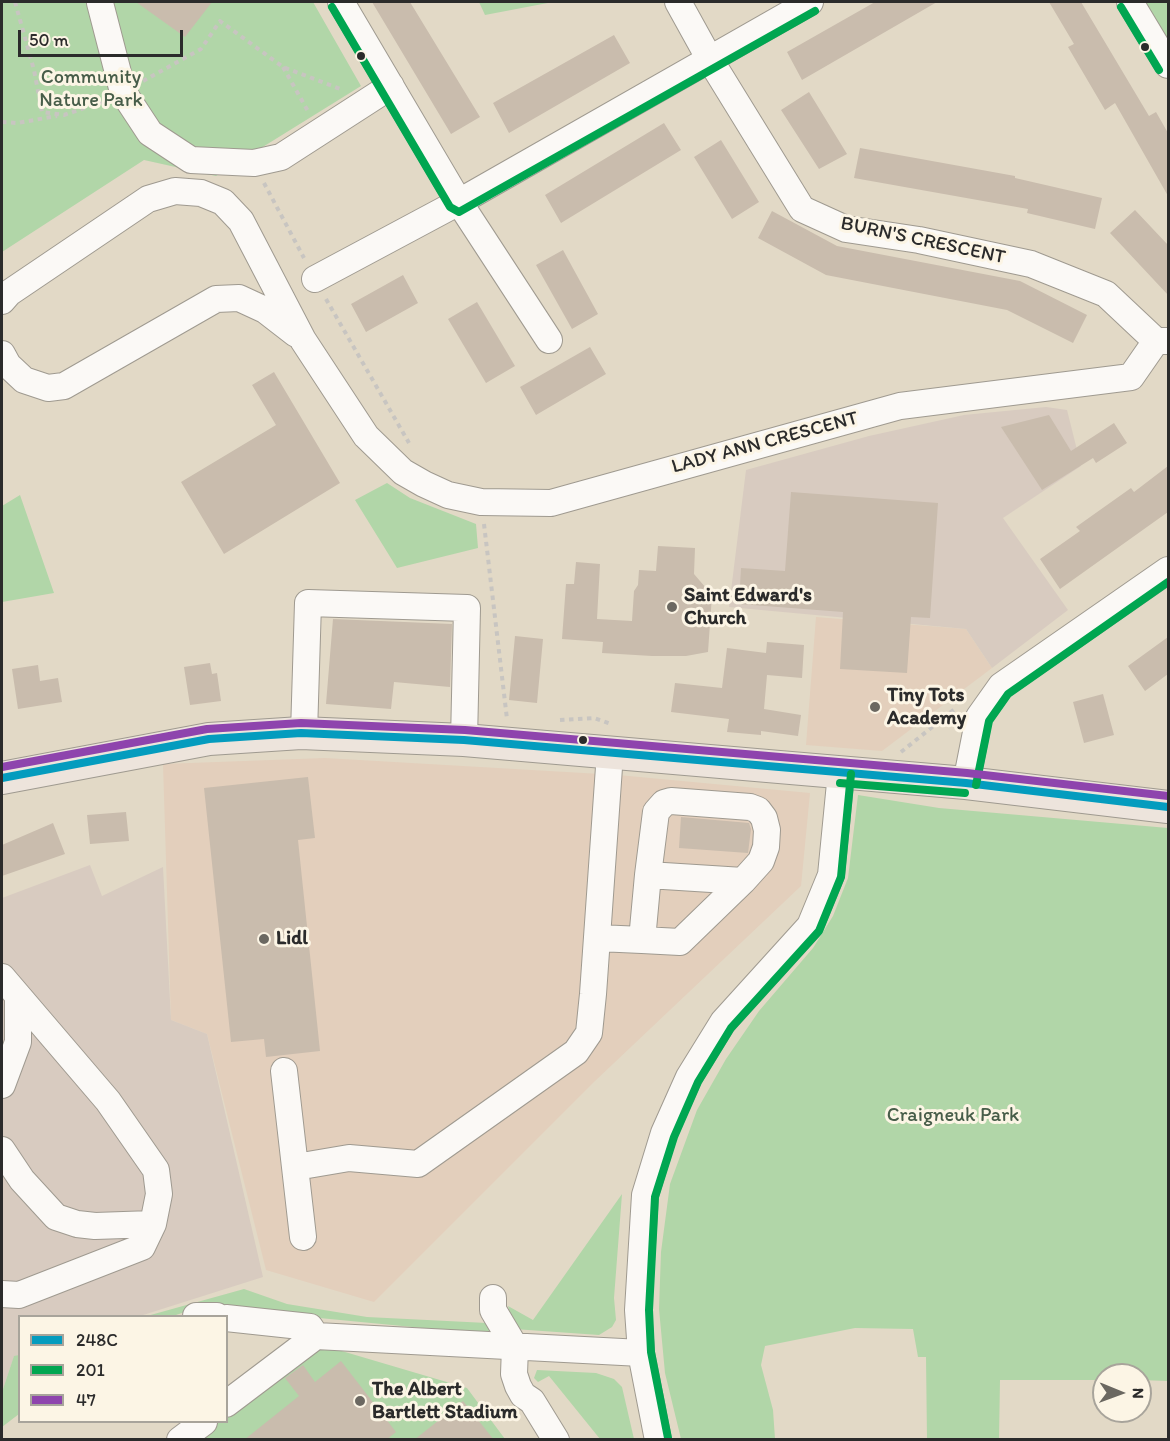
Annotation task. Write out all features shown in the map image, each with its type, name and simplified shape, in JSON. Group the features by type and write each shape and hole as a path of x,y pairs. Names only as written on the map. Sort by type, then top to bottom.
{"main road":[{"path":"2,778 209,739 304,733 464,740 613,740 841,773 902,768 966,783 1168,807"}],"street":[{"path":"341,2 380,93 459,202 549,340"},
{"name":"BURN'S CRESCENT","path":"678,2 709,58 802,209 846,229 919,240 1031,264 1106,294 1162,341"},
{"path":"315,279 459,202 810,2"},
{"path":"1130,2 1168,65"},
{"path":"100,3 123,92 150,133 191,160 254,163 281,157 380,93"},
{"path":"2,301 9,293 148,199 175,192 201,193 223,202 241,221 303,340"},
{"path":"2,354 8,365 24,380 48,388 64,386 216,299 239,298 265,310 303,340"},
{"name":"LADY ANN CRESCENT","path":"303,340 366,436 403,471 448,495 481,502 551,503 900,406 1131,377 1162,341"},
{"path":"966,783 979,717 1001,686 1168,570"},
{"path":"304,733 308,603 467,608 464,740"},
{"path":"296,1167 350,1158 418,1164 576,1052 589,1033 613,740"},
{"path":"658,1440 641,1353 638,1310 645,1195 664,1133 689,1077 723,1022 810,926 831,875 841,773"},
{"path":"598,938 680,942 761,861 766,847 767,830 764,818 758,810 750,807 682,802 664,803 656,812 642,940"},
{"path":"648,875 743,881"},
{"path":"2,977 108,1101 156,1170 159,1194 153,1224 142,1247 19,1295 2,1294"},
{"path":"2,1085 18,1042 18,996"},
{"path":"284,1071 303,1237"},
{"path":"2,1150 22,1180 56,1217 77,1224 94,1226 153,1224"},
{"path":"494,1298 493,1310 515,1347 514,1374 518,1386 523,1395 532,1401 556,1440"},
{"path":"228,1318 310,1327 316,1336"},
{"path":"228,1402 316,1336 641,1353"},
{"path":"180,1440 203,1423"}],"path":[{"path":"15,2 34,70 42,112 64,115"},
{"path":"2,122 17,123 64,115 123,92 201,50 220,21 283,67 380,93"},
{"path":"283,67 320,132"},
{"path":"254,163 315,279 410,445"},
{"path":"481,502 507,722 518,721"},
{"path":"902,768 962,703"},
{"path":"550,720 594,718 613,740"}],"shaded area":[{"path":"1046,407 1067,410 1081,466 1003,518 1068,610 992,668 966,629 729,607 746,470 869,436 964,415"},
{"name":"Tiny Tots Academy","path":"816,617 966,629 992,668 882,751 806,745"},
{"path":"325,758 618,775 810,793 801,886 595,1081 374,1302 266,1270 207,1034 171,1020 163,764"},
{"path":"90,865 102,896 163,867 171,1020 207,1034 263,1277 143,1315 18,1315 18,1355 14,1357 2,1392 2,898"}],"green space":[{"name":"Community Nature Park","path":"2,2 313,2 361,86 216,176 144,160 2,252"},
{"path":"479,2 553,2 485,15"},
{"path":"1144,2 1168,2 1168,42"},
{"path":"387,483 410,498 476,524 478,548 397,568 355,500"},
{"path":"20,495 54,593 2,602 2,506"},
{"name":"Craigneuk Park","path":"858,795 939,808 1168,828 1168,1381 1152,1380 1152,1363 1092,1363 1092,1380 1000,1380 999,1439 927,1439 926,1357 918,1357 913,1329 855,1328 765,1346 761,1365 773,1410 775,1439 681,1439 665,1373 659,1309 661,1252 670,1184 697,1110 726,1059 759,1011 813,948 833,916 848,878"},
{"path":"622,1194 614,1298 616,1320 612,1327 599,1335 514,1329 508,1306 533,1320"},
{"path":"244,1289 287,1304 367,1317 487,1323 491,1328 487,1333 454,1331 247,1311 194,1309 176,1315 151,1315"},
{"name":"The Albert Bartlett Stadium","path":"318,1344 467,1388 505,1439 193,1440 215,1423 228,1423 228,1413"},
{"path":"18,1355 18,1415 2,1427 2,1392 14,1356"},
{"path":"537,1370 596,1373 614,1379 622,1387 634,1439 600,1439 549,1376 538,1382 534,1378"}],"building":[{"path":"136,2 212,2 185,37"},
{"path":"372,2 410,2 480,117 451,134"},
{"path":"875,2 937,2 802,80 787,52"},
{"path":"1049,2 1081,2 1149,116 1156,112 1168,133 1168,196 1115,103 1105,110 1068,47 1074,44"},
{"path":"614,35 630,63 509,133 493,103"},
{"path":"809,92 847,154 819,169 781,110"},
{"path":"664,123 681,150 561,223 545,195"},
{"path":"721,140 759,202 732,219 694,157"},
{"path":"860,148 1015,176 1015,178 1102,198 1095,229 1027,213 1028,209 854,178"},
{"path":"1135,210 1168,245 1168,295 1110,233"},
{"path":"772,211 837,246 1020,281 1087,315 1073,343 1007,310 826,275 758,238"},
{"path":"563,250 598,314 572,329 536,265"},
{"path":"403,275 418,303 366,332 351,304"},
{"path":"477,302 515,366 486,383 448,319"},
{"path":"590,347 606,374 536,415 520,387"},
{"path":"274,372 340,483 224,554 181,482 276,425 252,385"},
{"path":"1049,415 1071,451 1114,423 1127,443 1096,463 1093,458 1042,490 1001,427"},
{"path":"1168,466 1168,512 1060,589 1040,559 1080,531 1076,527 1131,488 1134,492"},
{"path":"791,492 938,503 930,618 911,617 907,673 840,669 843,612 739,604 741,568 785,571"},
{"name":"Saint Edward's Church","path":"658,546 695,548 694,574 712,595 708,652 686,656 602,653 603,642 562,639 566,584 574,584 576,562 600,564 597,619 632,621 634,591 638,585 639,570 656,571"},
{"path":"333,619 452,624 450,687 394,682 391,709 326,704"},
{"path":"515,636 543,639 537,703 509,700"},
{"path":"1168,637 1168,674 1145,691 1128,666"},
{"path":"767,642 804,645 802,678 767,675 764,709 801,715 798,736 761,731 761,735 727,732 729,719 671,712 675,683 722,688 727,648 766,653"},
{"path":"210,663 212,674 217,673 221,701 190,705 184,667"},
{"path":"38,665 40,681 58,678 62,702 18,709 12,669"},
{"path":"1103,694 1114,735 1084,743 1073,702"},
{"name":"Lidl","path":"308,777 315,838 298,840 320,1051 266,1057 264,1039 231,1042 204,788"},
{"path":"126,812 129,841 90,844 87,815"},
{"path":"681,817 749,823 751,829 748,853 679,848"},
{"path":"53,823 65,854 2,876 2,845"},
{"path":"341,1361 396,1432 386,1440 244,1440 299,1396 285,1378 303,1365 315,1382"},
{"path":"463,1401 494,1440 414,1440"}],"transit line":[{"name":"201","path":"332,7 450,207 459,212 815,11"},
{"name":"201","path":"1121,7 1159,70"},
{"name":"201","path":"976,785 989,721 1008,694 1168,582"},
{"name":"47","path":"2,767 207,729 301,723 465,730 967,773 1168,796"},
{"name":"248C","path":"2,778 209,739 301,733 464,740 966,783 1168,807"},
{"name":"201","path":"668,1438 651,1352 649,1310 655,1197 674,1137 698,1082 731,1028 819,931 841,877 851,774"},
{"name":"201","path":"840,783 965,793"}],"place":[{"name":"Saint Edward's Church","path":"672,607"},
{"name":"Tiny Tots Academy","path":"875,707"},
{"name":"Lidl","path":"264,939"},
{"name":"The Albert Bartlett Stadium","path":"360,1401"}]}
